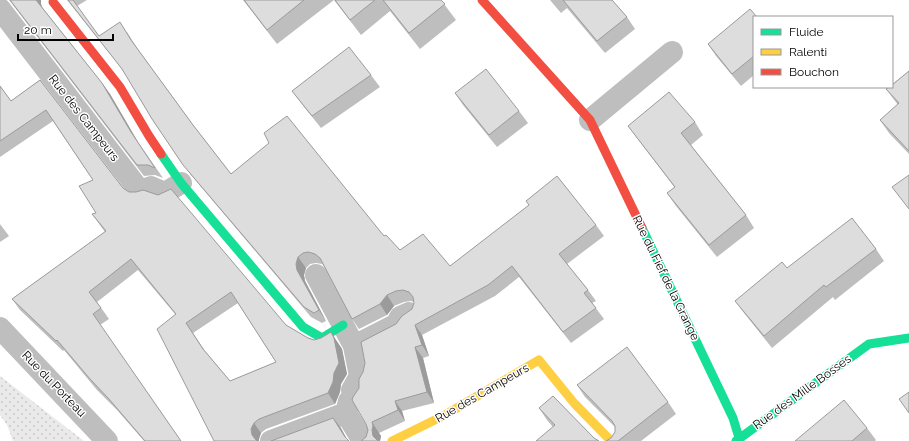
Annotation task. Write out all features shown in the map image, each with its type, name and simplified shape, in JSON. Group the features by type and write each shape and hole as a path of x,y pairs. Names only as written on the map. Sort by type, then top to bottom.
{"street":[{"name":"Rue du Fief de la Grange","path":"482,0 590,120 733,418 739,440"},
{"path":"53,2 120,87 149,136 181,183 303,327 322,338 343,325"},
{"name":"Rue des Campeurs","path":"0,9 140,191 151,187 165,193 181,183"},
{"path":"590,120 672,52"},
{"path":"316,275 354,346 360,376 352,390 355,395 349,401 346,412 363,441"},
{"path":"354,346 397,324 400,317 409,313"},
{"name":"Rue des Mille Bosses","path":"739,440 869,344 909,326"},
{"name":"Rue du Porteau","path":"0,328 107,441"},
{"name":"Rue des Mille Bosses","path":"869,344 909,338"},
{"name":"Rue des Campeurs","path":"392,441 445,416 540,360 574,403 611,441"},
{"path":"271,441 346,412"}],"shaded area":[{"path":"0,376 84,441 13,441 7,425 0,415"}],"building":[{"path":"10,0 36,0 102,83 131,132 155,168 148,165 137,165"},
{"path":"68,0 73,0 99,36 120,22 131,40 193,125 231,174 269,143 264,133 287,116 384,236 386,235 400,250 423,234 450,266 529,205 526,201 557,176 596,225 559,254 588,290 584,293 596,308 563,332 512,266 488,285 415,325 422,345 415,347 427,392 395,401 398,410 372,422 373,436 379,441 361,441 366,437 368,430 352,400 359,388 359,379 363,372 365,363 361,342 396,324 402,316 412,309 414,303 413,297 409,292 403,290 396,291 387,295 380,304 352,319 320,258 315,254 308,252 303,253 298,257 296,264 297,270 319,310 314,313 304,307 183,165 152,119 122,69"},
{"path":"244,0 304,0 267,30"},
{"path":"335,0 375,0 350,20"},
{"path":"383,0 441,0 445,4 409,33"},
{"path":"563,0 612,0 627,17 597,41"},
{"path":"750,9 756,16 753,16 753,57 732,74 708,44"},
{"path":"349,47 371,75 312,116 292,91"},
{"path":"486,69 519,111 489,135 455,93"},
{"path":"909,71 909,151 880,120 899,103 886,89 893,88 893,84"},
{"path":"40,80 123,188 129,192 143,190 158,195 171,189 286,325 314,340 331,332 334,338 339,363 334,373 333,382 328,393 259,419 254,423 251,429 252,435 258,441 214,441 157,329 176,314 131,259 89,292 101,308 93,314 181,441 145,441 57,340 56,341 12,299 106,231 92,214 96,213 79,186 93,180 46,110 0,141 0,86 11,101","holes":["231,292 276,362 230,381 203,349 186,323"]},
{"path":"669,92 695,122 681,133 746,215 709,245 667,193 675,187 628,126"},
{"path":"909,175 909,209 892,187"},
{"path":"852,218 876,249 826,287 824,285 764,336 735,301 782,262 787,268"},
{"path":"627,347 668,402 618,441 606,441 611,438 615,432 615,426 577,385"},
{"path":"909,392 909,413 899,399"},
{"path":"553,396 594,438 599,441 536,441 555,425 539,408"},
{"path":"844,400 867,428 852,441 795,441"},
{"path":"333,418 349,441 271,441"}],"traffic: fast":[{"path":"161,154 181,183 303,327 322,338 343,325"},
{"path":"642,228 733,418 740,441"},
{"path":"736,441 869,344 909,338"}],"traffic: slow":[{"path":"392,441 445,415 539,360 574,403 611,441"}],"traffic: jam":[{"path":"482,0 590,120 642,228"},
{"path":"53,2 120,87 161,154"}]}
